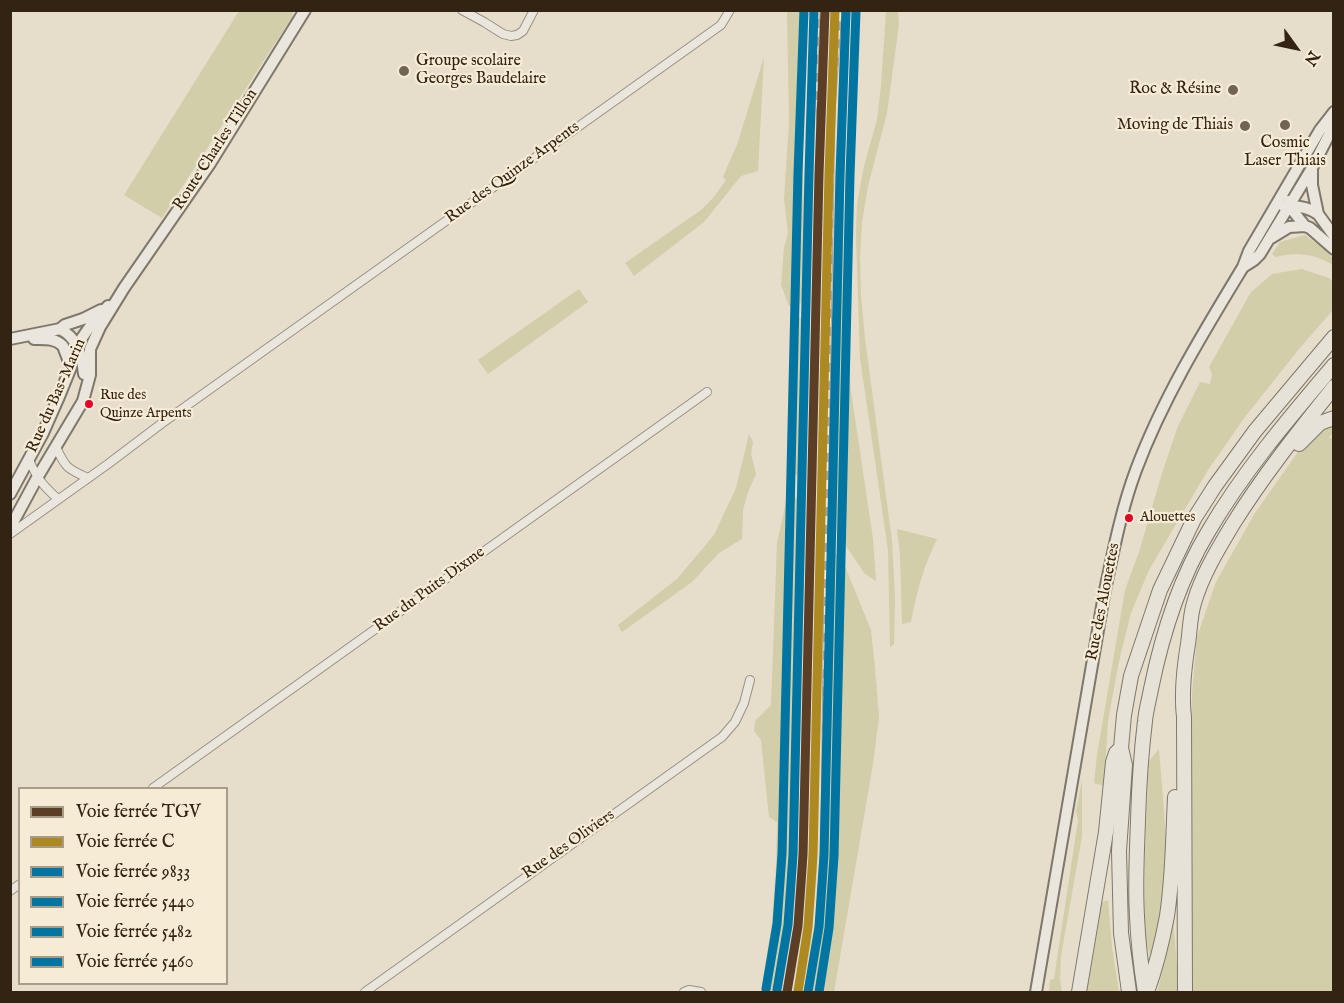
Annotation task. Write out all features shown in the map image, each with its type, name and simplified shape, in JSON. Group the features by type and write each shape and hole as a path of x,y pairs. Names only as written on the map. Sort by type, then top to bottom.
{"highway":[{"path":"1129,993 1121,933 1119,851 1125,765 1120,748 1131,676 1152,609 1194,519 1255,431 1334,337"},
{"path":"1146,993 1137,916 1138,807 1145,719 1165,628 1189,568 1207,533 1238,486 1298,407 1334,365"},
{"path":"1185,993 1184,717 1182,707 1184,667 1192,612 1213,558 1227,534 1275,462 1334,387"},
{"path":"1275,462 1286,459 1320,423 1334,418"},
{"path":"1146,993 1159,954 1170,885 1179,716 1182,707"},
{"path":"1079,993 1106,832 1113,762 1120,748"}],"main road":[{"name":"Route Charles Tillon","path":"124,288 209,165 305,10"},
{"name":"Rue des Alouettes","path":"1042,962 1104,595 1116,537 1132,483 1155,423 1181,371 1320,130 1334,112"},
{"name":"Rue des Alouettes","path":"1243,267 1260,254 1312,168 1334,125"},
{"path":"1288,206 1292,188 1313,152 1320,130"},
{"path":"1312,168 1312,185 1318,214 1334,236"},
{"path":"1288,206 1305,226 1334,249"},
{"path":"1273,210 1288,206 1304,207 1318,214"},
{"path":"1268,240 1289,227 1305,226"},
{"name":"Rue du Bas-Marin","path":"10,528 81,404 90,375 91,345 106,312 124,288"},
{"name":"Rue du Bas-Marin","path":"10,495 58,399 77,345 91,324 106,312"},
{"path":"60,329 65,325 106,312"},
{"path":"16,338 60,329 75,330 91,324"},
{"path":"60,329 69,334 77,345 84,375 88,382"},
{"path":"16,338 58,342 63,346 71,367"},
{"path":"1036,993 1042,962"},
{"path":"1042,962 1042,993"}],"street":[{"path":"462,10 503,34 511,36 523,30 534,10"},
{"name":"Rue des Quinze Arpents","path":"10,534 721,25 730,10"},
{"name":"Rue du Puits Dixme","path":"156,787 707,392"},
{"path":"56,447 64,465 88,478"},
{"path":"29,460 44,487 58,499"},
{"name":"Rue des Oliviers","path":"365,993 722,737 735,722 744,703 750,680"},
{"path":"684,993 689,990 701,993"}],"shaded area":[{"path":"851,10 846,110 843,272 851,391 873,539 876,581 865,574 831,524 836,370 833,304 839,79 844,11"},
{"path":"239,11 293,11 292,17 162,218 124,195"},
{"path":"787,11 801,11 806,302 789,306 781,285 784,248 788,233 784,199 789,122"},
{"path":"886,11 898,11 899,24 887,113 868,186 862,222 860,256 865,339 892,541 895,596 894,644 890,647 888,550 860,358 856,235 857,204 864,166 877,120"},
{"path":"764,57 758,171 741,176 704,222 634,276 625,263 701,210 726,180 723,177 738,142"},
{"path":"1305,235 1324,249 1333,259 1333,265 1319,258 1305,255 1291,254 1276,257 1272,254 1280,242"},
{"path":"1302,269 1329,278 1333,282 1333,310 1245,417 1208,470 1149,570 1131,613 1119,661 1108,721 1104,786 1094,783 1125,590 1178,426 1200,382 1210,384 1212,374 1209,367 1251,292 1272,274"},
{"path":"579,289 588,302 488,374 478,360"},
{"path":"807,315 799,478 787,465 791,322"},
{"path":"824,415 824,510 819,501 820,416"},
{"path":"1333,423 1333,433 1329,438 1334,438 1333,992 1192,992 1190,974 1192,693 1197,637 1216,582 1255,513 1302,446 1321,428"},
{"path":"749,434 753,442 751,454 756,474 743,510 742,539 719,553 692,582 622,632 618,625 677,579 714,535 736,488"},
{"path":"788,486 802,507 793,888 788,940 776,992 761,992 772,923 777,822 769,817 761,740 754,731 755,721 771,705 777,543"},
{"path":"818,526 823,533 823,624 817,868 811,944 802,992 793,992 803,944 809,860"},
{"path":"897,529 937,539 921,580 911,622 902,624 900,555"},
{"path":"830,545 846,569 871,630 879,717 834,992 811,992 824,907 829,775"},
{"path":"1159,749 1166,863 1163,898 1150,957 1144,911 1145,851 1149,761"},
{"path":"1082,780 1082,836 1061,956 1062,992 1049,992 1050,980 1054,979"},
{"path":"1108,900 1119,992 1084,992 1098,904"},
{"path":"1173,917 1179,992 1157,992 1161,976"}],"railway":[{"path":"818,10 816,70 820,144 819,174"},
{"path":"807,992 820,903 823,842 833,111 840,10"}],"rail line":[{"name":"5482","path":"766,989 777,924 782,854 804,10"},
{"name":"9833","path":"777,990 788,925 793,855 814,10"},
{"name":"TGV","path":"787,992 798,926 803,855 825,10"},
{"name":"C","path":"798,992 808,927 813,855 835,10"},
{"name":"5440","path":"808,992 819,927 824,855 846,11"},
{"name":"5460","path":"819,992 829,928 834,856 856,11"}],"place":[{"name":"Groupe scolaire Georges Baudelaire","path":"404,71"},
{"name":"Roc & Résine","path":"1233,90"},
{"name":"Cosmic Laser Thiais","path":"1285,125"},
{"name":"Moving de Thiais","path":"1245,126"},
{"name":"Rue des Quinze Arpents","path":"89,404"},
{"name":"Alouettes","path":"1129,518"}]}
